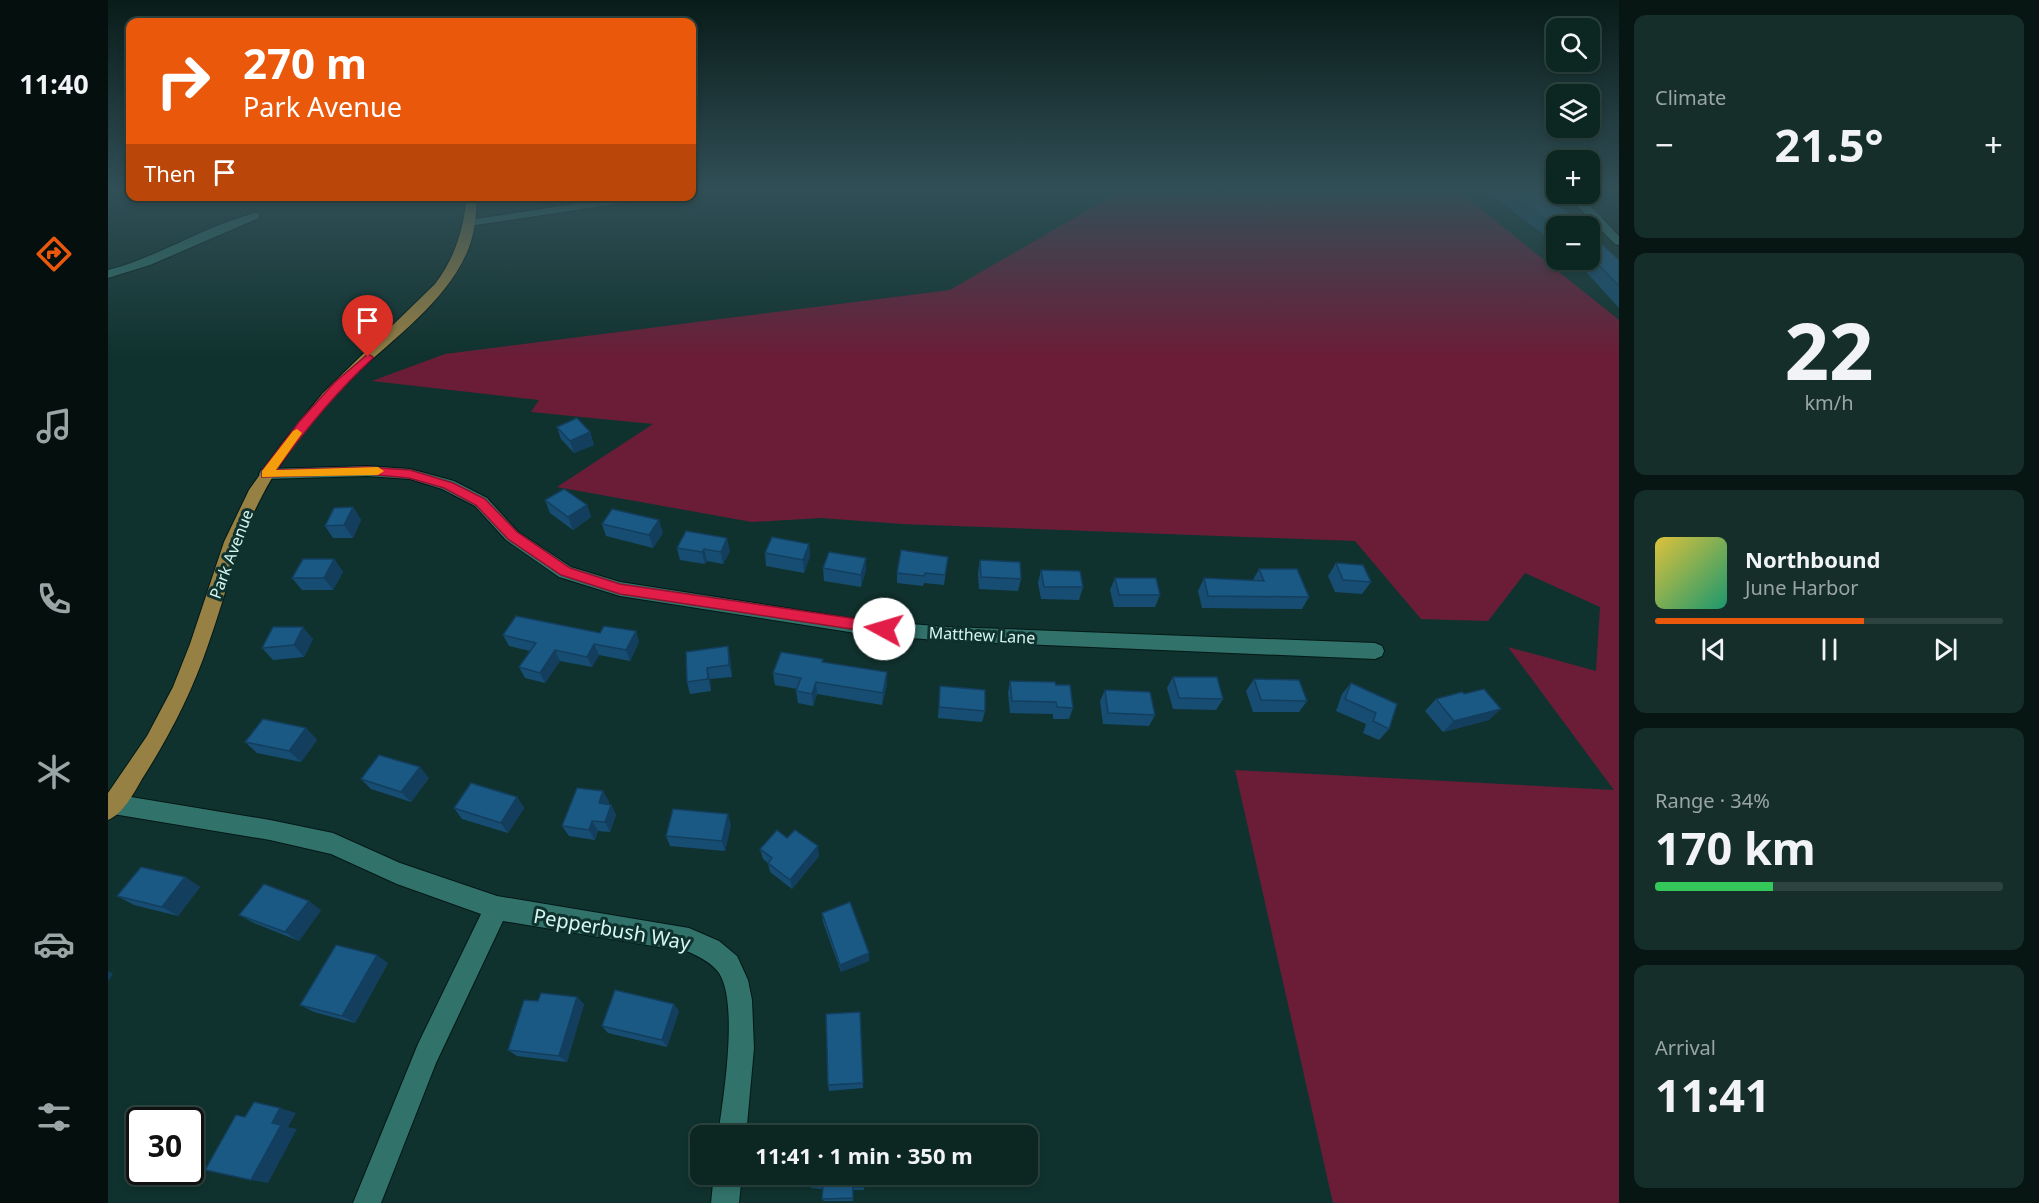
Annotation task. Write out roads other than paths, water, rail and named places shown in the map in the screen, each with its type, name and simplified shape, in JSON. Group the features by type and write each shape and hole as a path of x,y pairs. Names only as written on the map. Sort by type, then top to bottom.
{"main road":[{"name":"Park Avenue","path":"110,807 165,723 190,669 243,519 267,474 303,424 336,387 441,285 463,245"}],"street":[{"path":"108,274 147,264 187,245"},
{"name":"Matthew Lane","path":"267,474 367,471 410,474 448,485 481,502 512,536 565,572 620,589 862,627 948,634 1375,651"},
{"name":"Pepperbush Way","path":"110,807 270,830 333,844 397,873 497,908 689,940 713,951 728,966 737,986 741,1024 733,1125"},
{"path":"367,1203 401,1111 472,956 497,908"},
{"path":"725,1203 727,1185"}]}
